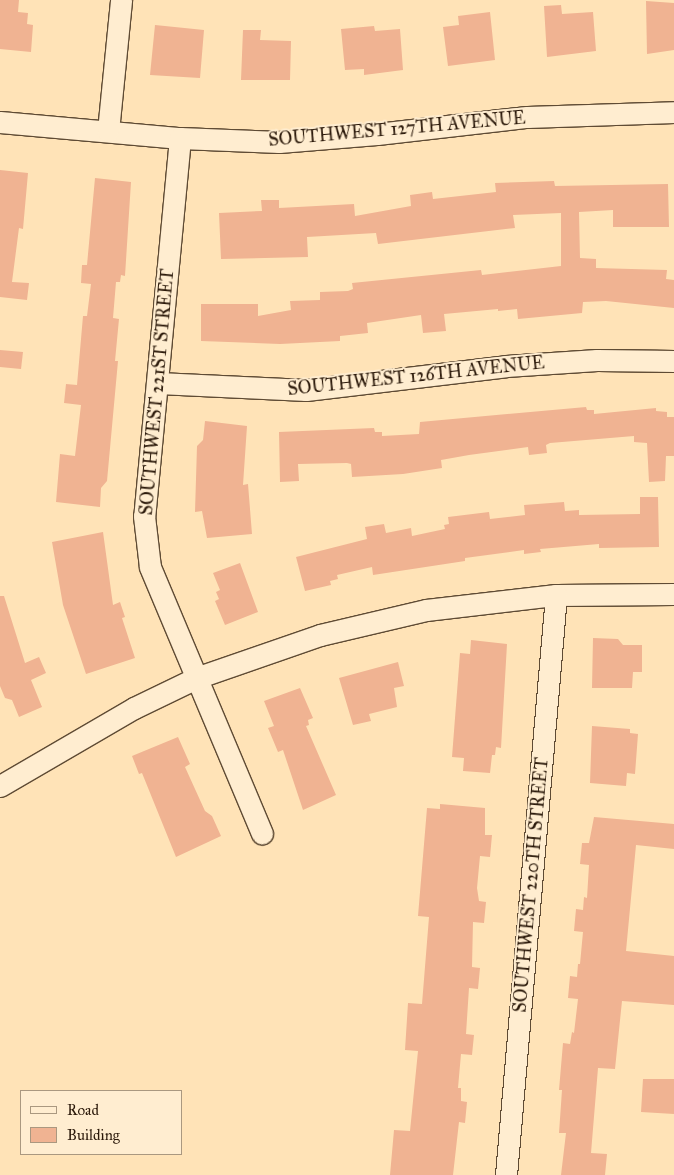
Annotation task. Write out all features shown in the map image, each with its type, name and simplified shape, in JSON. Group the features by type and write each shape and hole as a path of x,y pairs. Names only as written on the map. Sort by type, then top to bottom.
{"street":[{"path":"108,131 121,0"},
{"name":"SOUTHWEST 127TH AVENUE","path":"0,122 241,142 324,140 527,117 674,112"},
{"name":"SOUTHWEST 221ST STREET","path":"180,138 144,516 150,567 262,833"},
{"name":"SOUTHWEST 126TH AVENUE","path":"158,383 306,390 506,366 596,360 674,361"},
{"path":"0,786 134,708 196,678 320,635 426,610 556,595 674,594"},
{"name":"SOUTHWEST 220TH STREET","path":"506,1175 556,595"}],"building":[{"path":"0,0 19,0 18,12 28,13 27,24 33,25 31,52 0,49"},
{"path":"646,1 674,3 674,50 647,54"},
{"path":"561,5 562,14 593,12 596,51 547,57 544,6"},
{"path":"490,12 495,60 448,66 443,27 459,25 458,16"},
{"path":"155,25 204,30 200,78 150,75"},
{"path":"374,26 375,31 400,29 403,70 364,75 364,69 345,70 341,29"},
{"path":"243,30 261,30 260,40 291,41 290,80 241,80"},
{"path":"0,170 28,173 23,229 19,228 12,282 29,283 27,300 0,297"},
{"path":"95,178 131,182 125,276 121,275 120,282 116,282 113,318 119,319 115,361 118,361 107,481 101,488 100,507 56,502 60,454 75,456 81,405 64,403 66,384 77,385 83,316 87,316 91,284 81,283 82,265 87,265"},
{"path":"554,181 555,186 668,184 669,227 613,227 613,210 579,212 580,258 596,259 596,268 667,270 666,279 674,280 674,308 606,301 583,302 582,313 518,319 517,309 444,314 446,331 423,333 421,315 367,323 368,333 340,336 340,341 280,344 201,341 201,304 258,304 258,316 291,310 290,301 320,300 320,292 348,291 353,289 352,283 481,270 482,275 561,266 561,213 513,215 515,228 378,244 376,233 307,237 308,257 221,259 219,213 262,211 261,200 279,200 279,208 354,204 355,216 411,206 410,195 432,192 433,199 496,192 495,183"},
{"path":"0,350 23,352 21,369 0,367"},
{"path":"586,407 587,410 594,410 594,414 656,408 656,411 667,412 667,417 674,417 674,456 666,456 665,481 649,482 647,443 634,442 634,436 550,443 546,445 547,453 529,455 528,447 469,455 441,460 442,468 403,474 352,477 351,464 347,463 298,464 299,481 280,482 279,432 374,428 375,432 382,432 382,436 419,434 420,422"},
{"path":"205,421 247,426 243,485 248,484 252,534 207,538 202,511 195,512 197,446 203,440"},
{"path":"640,497 658,497 659,547 599,548 599,544 540,549 541,552 524,554 524,550 465,558 465,561 373,575 372,567 337,575 338,579 330,581 331,585 305,591 296,557 367,539 365,527 384,524 386,533 411,528 412,536 445,529 444,525 449,524 448,517 489,512 490,519 525,515 524,505 564,502 565,511 579,510 579,515 640,514"},
{"path":"103,532 113,605 120,602 125,617 122,618 135,658 86,674 63,605 52,542"},
{"path":"240,563 258,612 225,625 215,601 219,599 216,592 220,590 213,573"},
{"path":"0,596 4,596 25,663 39,657 46,673 31,680 42,707 19,717 12,700 5,698 0,686"},
{"path":"593,638 618,639 623,645 642,645 642,672 633,672 632,688 592,688"},
{"path":"471,640 507,644 501,748 496,747 495,755 492,755 490,773 463,771 464,758 452,757 460,653 470,654"},
{"path":"398,662 404,686 394,688 397,707 369,714 371,721 353,725 339,678"},
{"path":"300,688 313,718 308,720 309,725 306,726 336,795 303,810 283,750 278,752 268,728 274,726 264,701"},
{"path":"592,726 630,729 630,733 638,734 635,774 627,773 626,786 590,783"},
{"path":"178,737 190,764 185,767 205,811 212,816 221,836 176,857 142,773 139,774 132,756"},
{"path":"440,804 485,808 485,835 492,835 490,857 480,856 477,888 479,901 486,902 484,923 473,922 472,967 480,968 478,989 469,988 466,1034 474,1035 472,1055 461,1054 458,1088 461,1088 461,1101 467,1102 465,1123 459,1122 453,1175 390,1175 394,1130 410,1131 418,1051 405,1050 408,1003 422,1004 429,917 418,916 427,808 440,809"},
{"path":"594,817 674,824 674,849 636,845 626,951 674,956 674,1005 622,1001 615,1069 598,1068 591,1153 607,1154 605,1175 561,1175 566,1133 559,1133 562,1090 559,1090 563,1043 570,1044 572,1032 574,1033 578,999 568,998 570,976 577,977 578,964 580,964 583,932 574,931 576,909 583,910 584,897 587,898 589,865 580,864 582,843 589,843"},
{"path":"643,1079 674,1079 674,1114 641,1112"}]}
